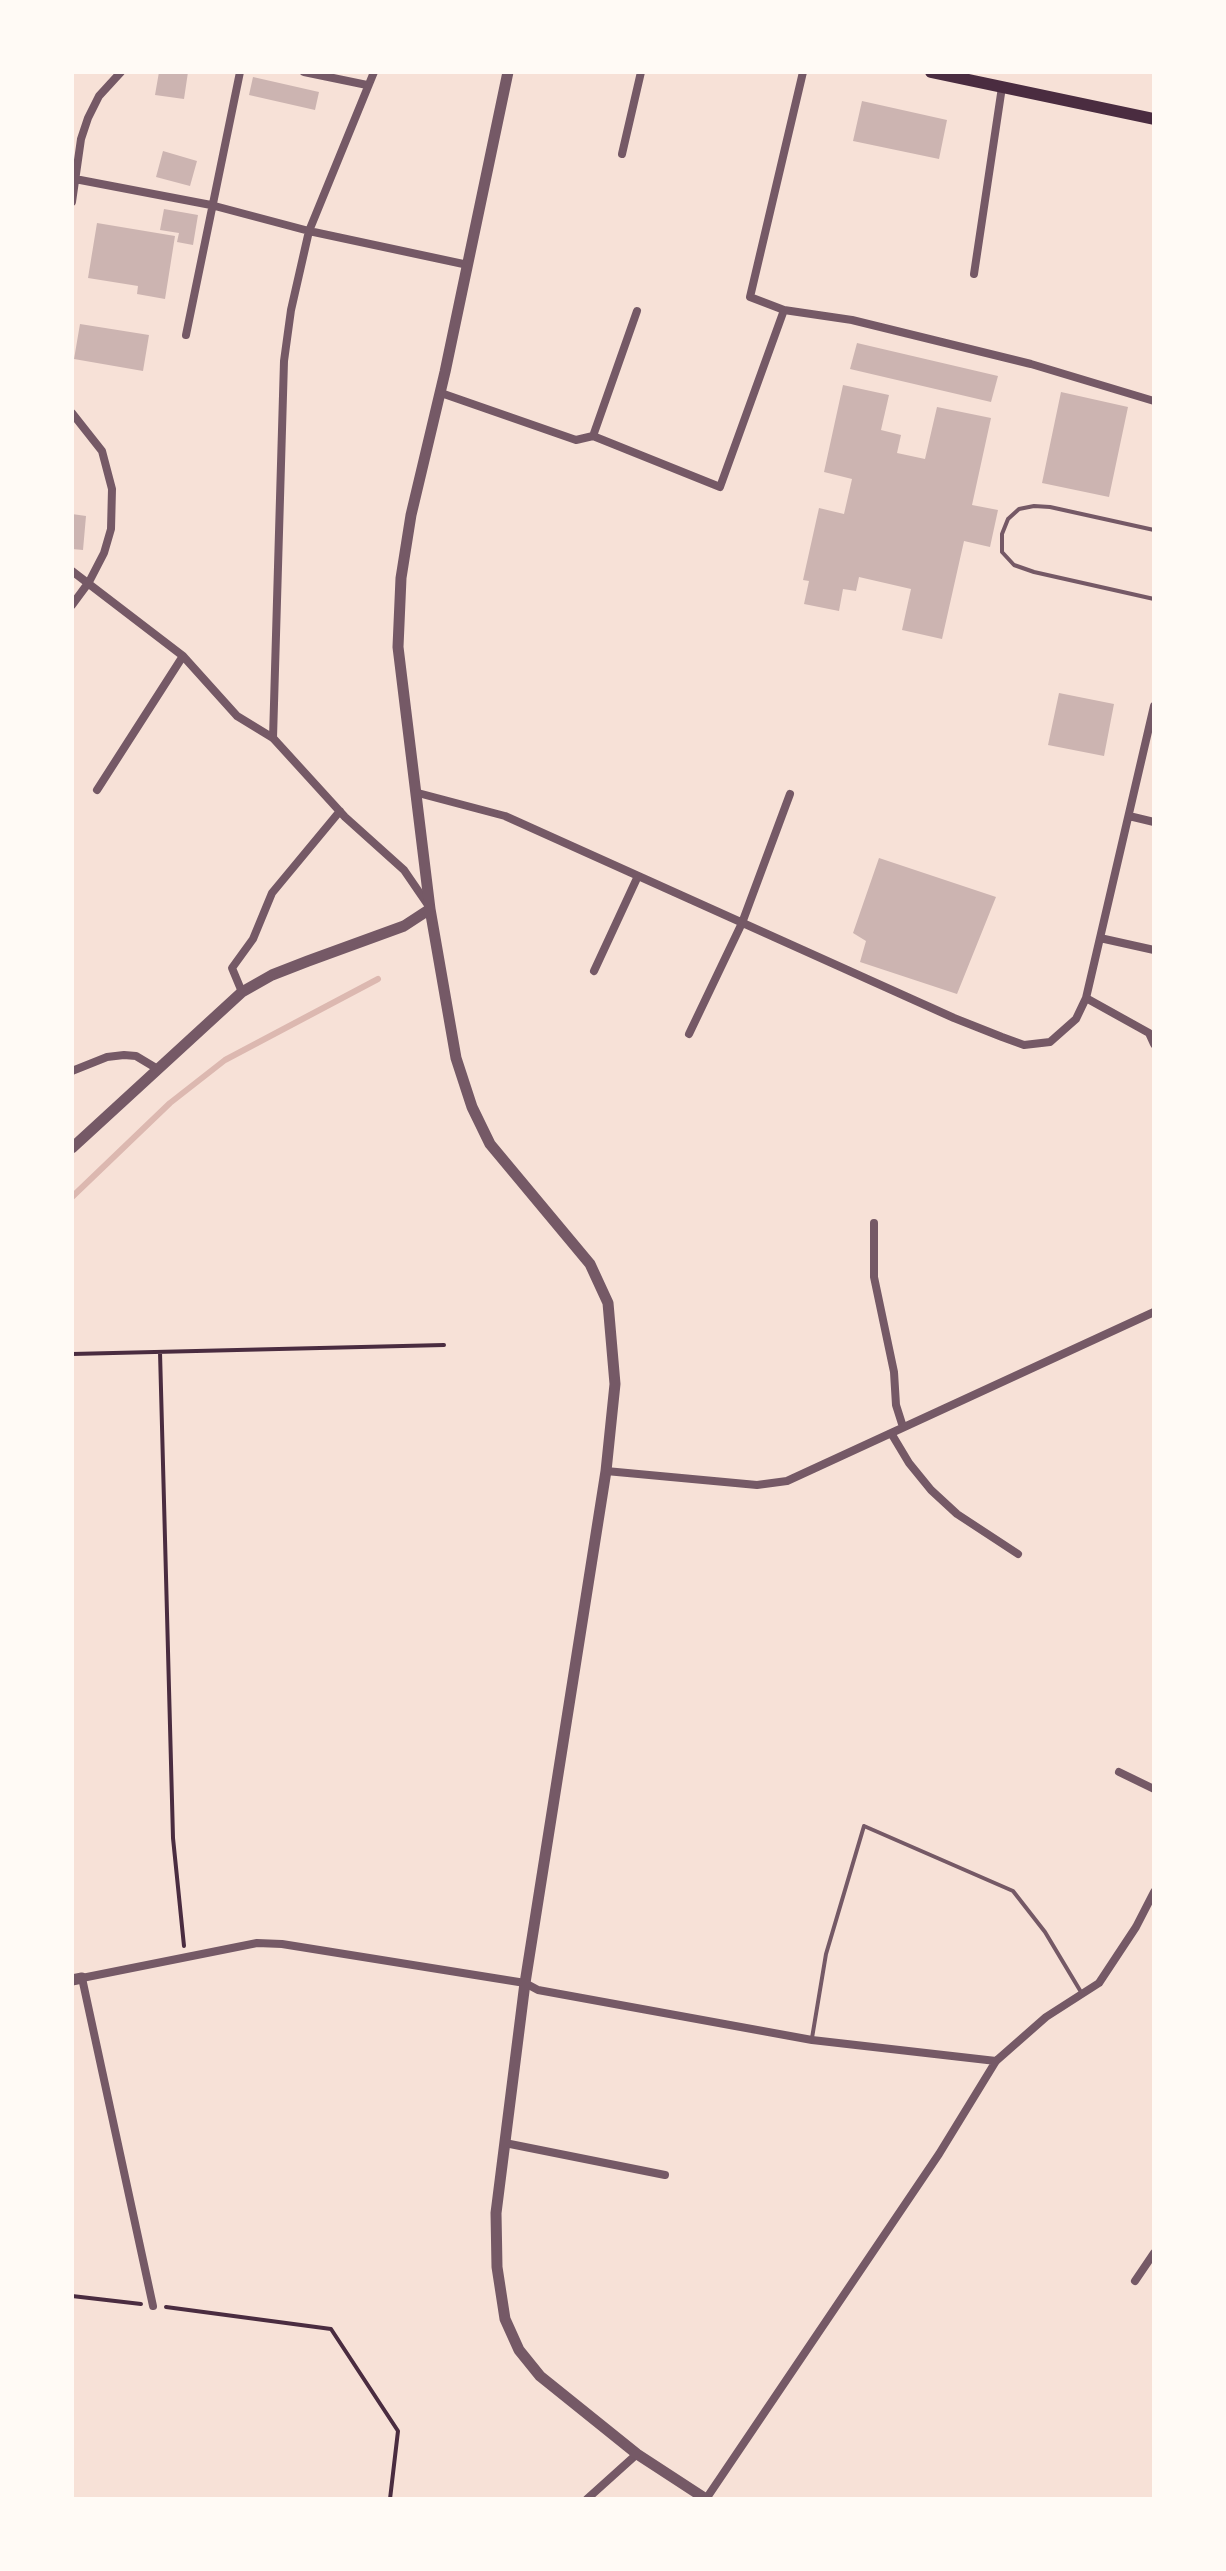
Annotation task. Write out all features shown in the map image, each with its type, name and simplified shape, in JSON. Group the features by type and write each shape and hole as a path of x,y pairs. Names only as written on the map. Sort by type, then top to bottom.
{"main road":[{"path":"931,72 1154,119"}],"street":[{"path":"72,202 81,139 88,118 99,96 121,72"},
{"path":"186,335 240,72"},
{"path":"304,72 367,85"},
{"path":"273,738 284,361 291,310 309,231 374,72"},
{"path":"508,72 441,393 411,515 401,578 398,647 430,909 456,1058 472,1107 490,1144 590,1264 608,1303 615,1384 606,1471 525,1983 496,2213 497,2267 505,2319 519,2350 540,2376 637,2454 706,2499 939,2154 996,2061 1046,2017 1099,1983 1136,1927 1154,1892"},
{"path":"622,154 641,72"},
{"path":"803,72 750,297 784,310 852,320 1016,361 1154,401"},
{"path":"974,274 1002,87"},
{"path":"75,179 211,205 309,231 468,265"},
{"path":"441,393 576,440 593,436 720,487 784,310"},
{"path":"593,436 637,311"},
{"path":"72,413 102,451 112,489 111,529 104,553 89,582 72,605"},
{"path":"72,571 183,656 237,716 273,738 340,811 404,870 430,909"},
{"path":"97,790 183,656"},
{"path":"418,793 505,816 954,1018 1024,1045 1050,1042 1076,1019 1086,998 1154,706"},
{"path":"689,1034 742,923 790,794"},
{"path":"242,992 232,968 253,939 272,893 340,811"},
{"path":"1129,816 1154,822"},
{"path":"594,971 638,876"},
{"path":"72,1148 242,992 272,975 404,926 430,909"},
{"path":"1100,938 1154,950"},
{"path":"1086,998 1149,1033 1154,1044"},
{"path":"72,1071 107,1057 124,1055 136,1056 156,1068"},
{"path":"874,1223 874,1277 894,1372 896,1405 903,1427"},
{"path":"606,1471 757,1485 787,1481 1154,1312"},
{"path":"891,1433 909,1463 948,1506 1018,1554"},
{"path":"1119,1772 1154,1789"},
{"path":"153,2306 77,1979 257,1943 282,1944 525,1983 538,1990 812,2040 996,2061"},
{"path":"505,2143 665,2175"},
{"path":"1135,2281 1154,2253"},
{"path":"587,2499 637,2454"}],"lane":[{"path":"1154,530 1034,506 1019,509 1008,519 1002,534 1002,552 1014,565 1034,572 1154,599"},
{"path":"812,2040 826,1954 864,1826 1013,1891 1045,1932 1082,1994"}],"path":[{"path":"72,1354 444,1345"},
{"path":"160,1352 173,1838 185,1957"},
{"path":"72,2296 331,2329 398,2431 390,2499"}],"building":[{"path":"159,72 188,72 184,99 155,95"},
{"path":"253,77 319,92 315,110 249,95"},
{"path":"862,101 947,120 939,159 853,141"},
{"path":"163,151 197,161 190,186 156,177"},
{"path":"164,209 198,215 193,245 177,242 179,233 160,230"},
{"path":"97,223 175,236 165,299 137,294 138,286 88,278"},
{"path":"80,324 149,335 143,371 74,359"},
{"path":"857,343 998,376 991,402 850,369"},
{"path":"843,385 889,395 881,430 901,435 897,453 925,459 937,407 991,418 972,505 998,510 990,547 964,541 942,639 902,630 911,589 859,577 856,591 843,589 839,611 804,604 809,581 803,580 819,508 844,514 852,479 824,472"},
{"path":"1061,392 1128,407 1109,497 1042,483"},
{"path":"72,514 86,516 83,550 72,549"},
{"path":"1059,693 1114,704 1104,756 1048,745"},
{"path":"879,858 996,897 957,994 860,962 866,941 853,933"}],"waterway":[{"path":"72,1197 170,1103 225,1060 378,979"}]}
